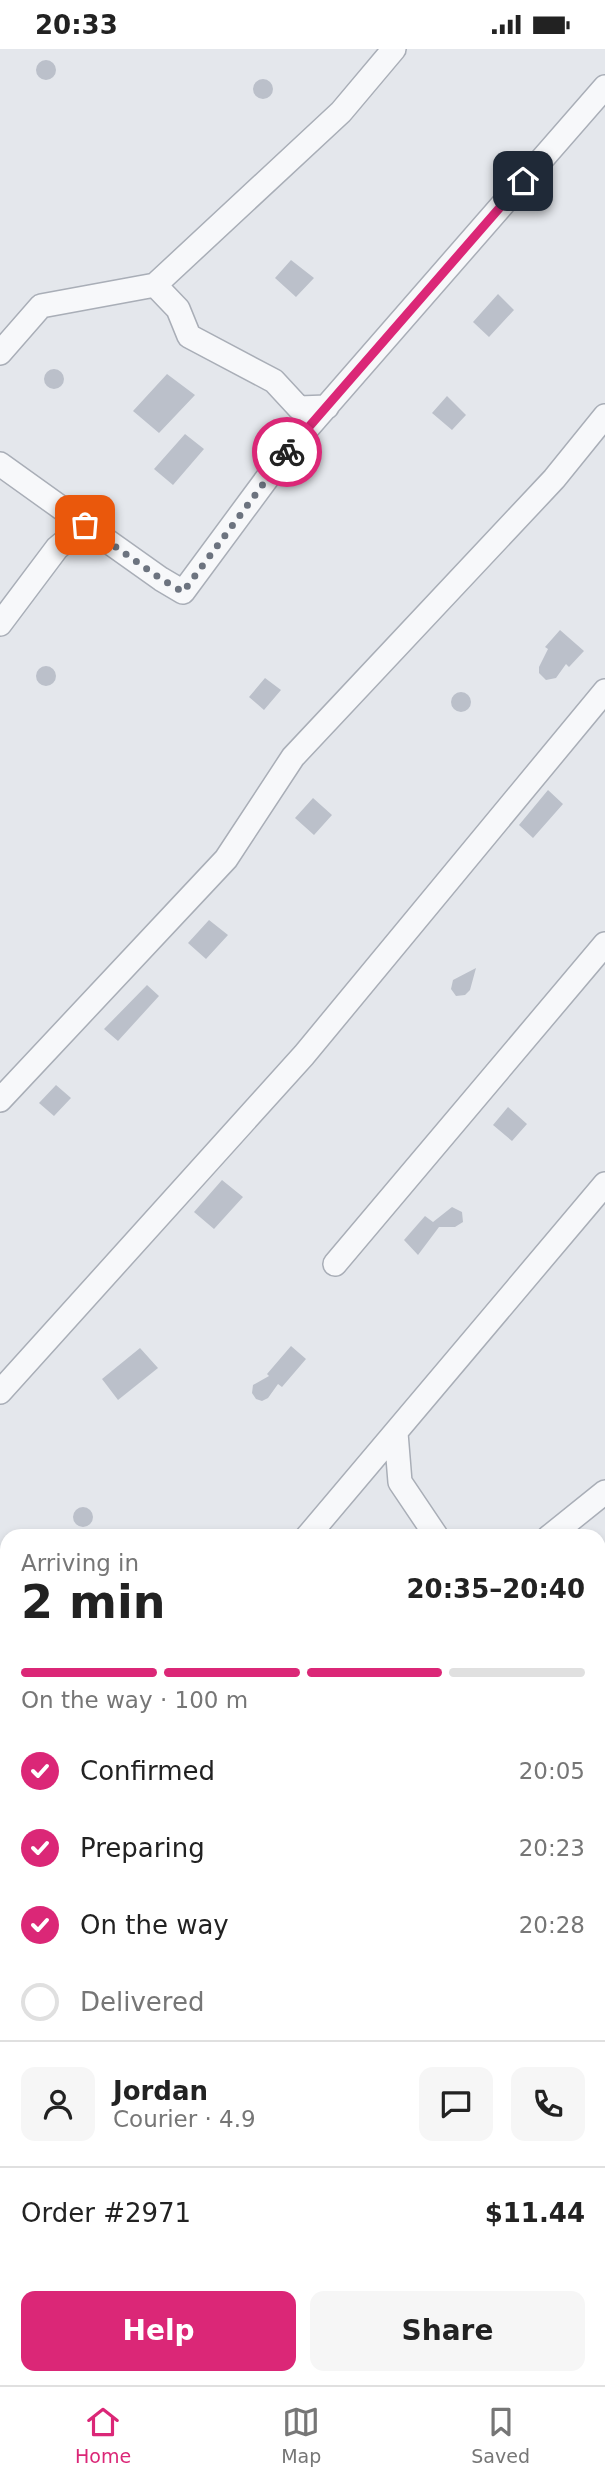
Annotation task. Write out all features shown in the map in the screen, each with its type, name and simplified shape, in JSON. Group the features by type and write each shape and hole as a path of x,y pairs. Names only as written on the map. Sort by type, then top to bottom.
{"street":[{"path":"0,353 41,306 155,285 341,113 394,49"},
{"path":"0,464 183,592 285,454 605,87"},
{"path":"155,285 178,309 189,336 274,381 299,408 327,407"},
{"path":"0,1100 226,859 293,757 554,479 605,415"},
{"path":"0,624 57,548 85,525"},
{"path":"0,1392 304,1055 605,691"},
{"path":"335,1264 605,944"},
{"path":"314,1529 605,1184"},
{"path":"396,1433 400,1482 432,1529"},
{"path":"559,1529 605,1492"}],"building":[{"path":"46,60 53,63 56,70 53,77 46,80 39,77 36,70 39,63"},
{"path":"263,79 270,82 273,89 270,96 263,99 256,96 253,89 256,82"},
{"path":"291,260 314,278 296,297 275,278"},
{"path":"498,294 514,310 489,337 473,322"},
{"path":"54,369 61,372 64,379 61,386 54,389 47,386 44,379 47,372"},
{"path":"167,374 195,395 159,433 133,411"},
{"path":"447,396 466,415 452,430 432,413"},
{"path":"185,434 204,449 173,485 154,469"},
{"path":"560,630 584,651 569,667 566,664 556,678 546,680 539,673 539,667 548,649 545,647"},
{"path":"46,666 53,669 56,676 53,683 46,686 39,683 36,676 39,669"},
{"path":"265,678 281,690 264,710 249,697"},
{"path":"461,692 468,695 471,702 468,709 461,712 454,709 451,702 454,695"},
{"path":"548,790 563,804 533,838 519,825"},
{"path":"313,798 332,815 314,835 295,818"},
{"path":"209,920 228,935 206,959 188,943"},
{"path":"476,968 470,990 465,995 456,996 451,989 453,980"},
{"path":"147,985 159,996 118,1041 104,1029"},
{"path":"56,1085 71,1098 54,1116 39,1103"},
{"path":"508,1107 527,1124 512,1141 493,1125"},
{"path":"222,1180 243,1197 214,1229 194,1212"},
{"path":"452,1207 462,1212 463,1222 455,1227 439,1227 418,1255 404,1240 425,1216 433,1222"},
{"path":"291,1346 306,1359 282,1387 278,1384 268,1398 262,1401 256,1399 252,1393 253,1385 269,1376 267,1374"},
{"path":"140,1348 158,1368 118,1400 102,1379"},
{"path":"83,1507 90,1510 93,1517 90,1524 83,1527 76,1524 73,1517 76,1510"}],"way so far":[{"path":"85,525 183,592 287,452"}],"route":[{"path":"287,452 523,181"}]}
